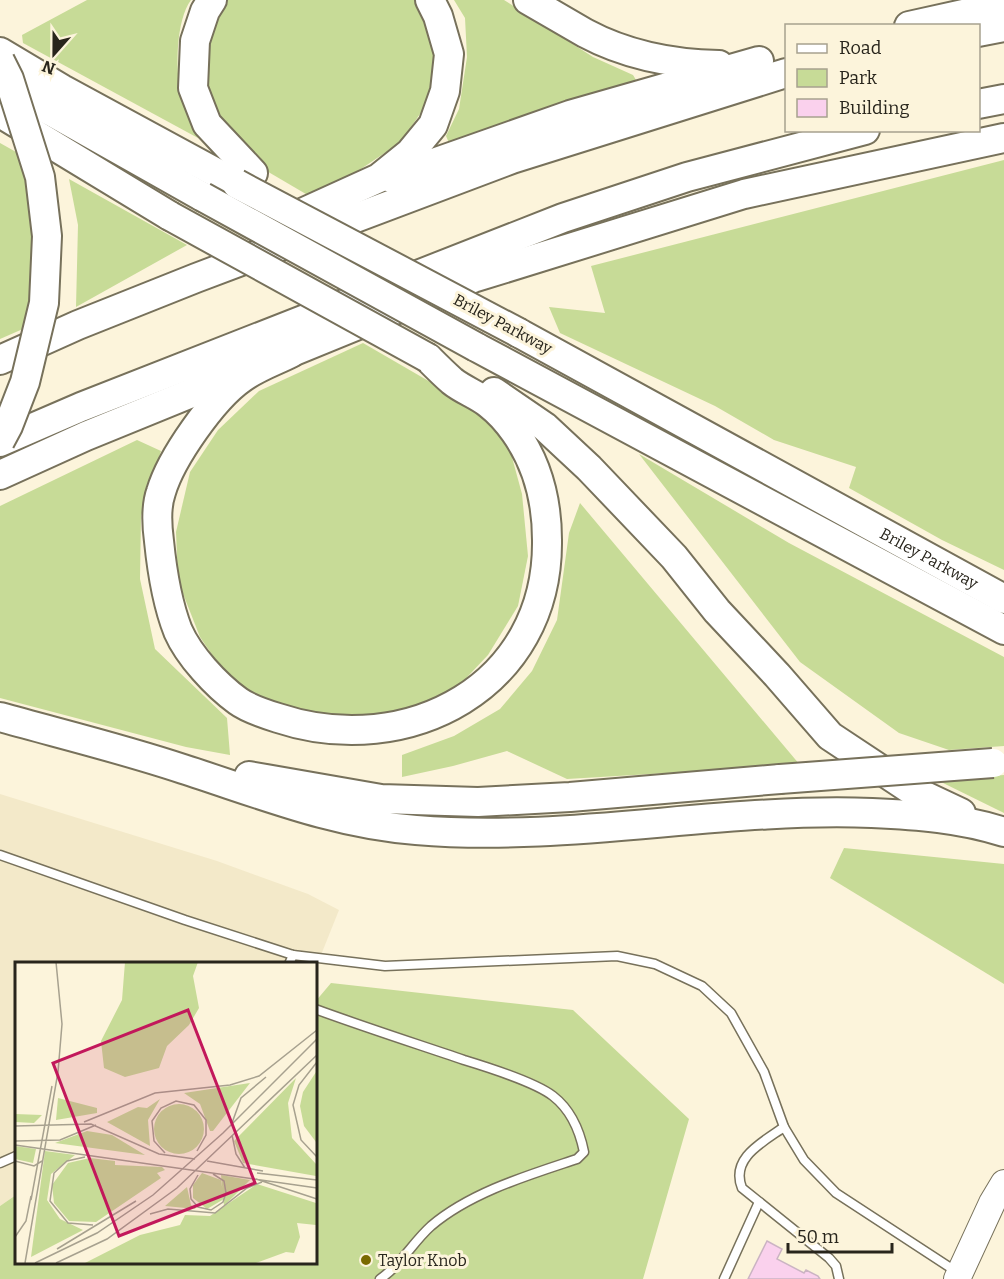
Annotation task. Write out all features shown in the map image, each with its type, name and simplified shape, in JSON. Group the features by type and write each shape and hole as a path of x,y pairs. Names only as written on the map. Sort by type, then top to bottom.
{"highway":[{"path":"212,0 195,41 193,88 207,124 245,178"},
{"path":"78,325 179,268 379,178 410,153 433,125 445,91 448,54 438,16 430,0"},
{"path":"528,0 586,33 624,50 655,58 683,63 718,65 773,57"},
{"path":"918,24 1004,5"},
{"path":"980,32 1004,27"},
{"path":"0,52 62,89 245,178"},
{"path":"332,200 570,115 773,57"},
{"path":"0,61 9,79 40,177 47,236 44,303 26,382 0,441"},
{"path":"0,360 78,325 196,278 512,159 785,73"},
{"name":"Briley Parkway","path":"0,86 54,113 476,347 1004,630"},
{"path":"980,104 1004,99"},
{"path":"0,113 170,216 476,382 507,400 545,427 589,468 674,557 717,611 830,736 910,789 994,829"},
{"path":"0,441 563,218 687,177 857,132"},
{"path":"0,475 86,435 473,278 744,194 1004,138"},
{"name":"Briley Parkway","path":"245,178 361,248 1004,599"},
{"path":"291,353 242,378 218,401 194,431 177,459 160,493 158,530 162,569 179,632 195,657 214,680 240,702 269,715 303,726 338,731 368,731 394,727 445,710 469,697 509,658 529,626 548,563 547,520 540,483 529,455 514,430 490,404 453,381 428,358"},
{"path":"880,531 1004,581"},
{"path":"0,717 146,757 282,802 345,820 416,830 513,832 798,812 903,815 954,820 994,829"},
{"path":"146,757 381,799 478,802 570,797 998,762"}],"main road":[{"path":"958,1277 992,1203 1004,1183"},
{"path":"958,1277 1004,1221"}],"lane":[{"path":"0,855 293,955 385,966 617,956 655,964 702,986 731,1013 764,1072 784,1127 804,1160 836,1193 958,1277"},
{"path":"290,962 293,955"},
{"path":"316,1009 492,1069 531,1085 553,1096 569,1113 581,1136 584,1152 577,1159 505,1185 460,1207 432,1226 381,1279"},
{"path":"784,1127 745,1156 740,1175 742,1188 829,1258 836,1266 839,1279"},
{"path":"0,1163 15,1156"},
{"path":"724,1279 759,1202"}],"shaded area":[{"path":"0,794 217,861 308,894 339,910 316,968 316,962 15,962 15,1196 0,1206"}],"green space":[{"path":"87,0 191,0 182,20 178,45 178,72 181,93 198,138 23,43 22,35"},
{"path":"222,0 421,0 437,60 426,105 401,142 343,181 311,197 265,170 224,134 203,81 210,19"},
{"path":"454,0 504,0 593,57 633,75 636,80 630,85 449,143 446,136 459,109 467,57 465,18"},
{"path":"0,143 25,157 39,219 32,325 0,339"},
{"path":"1004,160 1004,570 942,540 849,488 856,467 774,440 715,406 560,333 549,307 605,313 591,266"},
{"path":"69,179 187,245 76,307 78,225"},
{"path":"363,343 451,394 489,421 510,450 522,494 528,556 518,606 488,655 453,692 416,714 353,724 264,703 227,677 200,637 178,581 176,532 190,472 218,430 259,391"},
{"path":"137,440 161,451 141,516 140,579 155,649 227,718 230,755 186,747 0,698 0,506"},
{"path":"639,454 789,543 1004,657 1004,746 949,750 899,733 800,662"},
{"path":"580,503 800,765 567,779 507,751 402,777 402,755 454,736 500,709 532,671 557,620 569,533"},
{"path":"1004,775 1004,813 937,780"},
{"path":"844,848 1004,864 1004,984 830,878"},
{"path":"331,983 573,1010 689,1119 643,1279 0,1279 0,1206 15,1196 15,1264 316,1264 316,1001"}],"building":[{"path":"767,1241 782,1249 777,1259 804,1273 806,1270 820,1279 748,1279"}],"place":[{"name":"Taylor Knob","path":"366,1260"}]}
